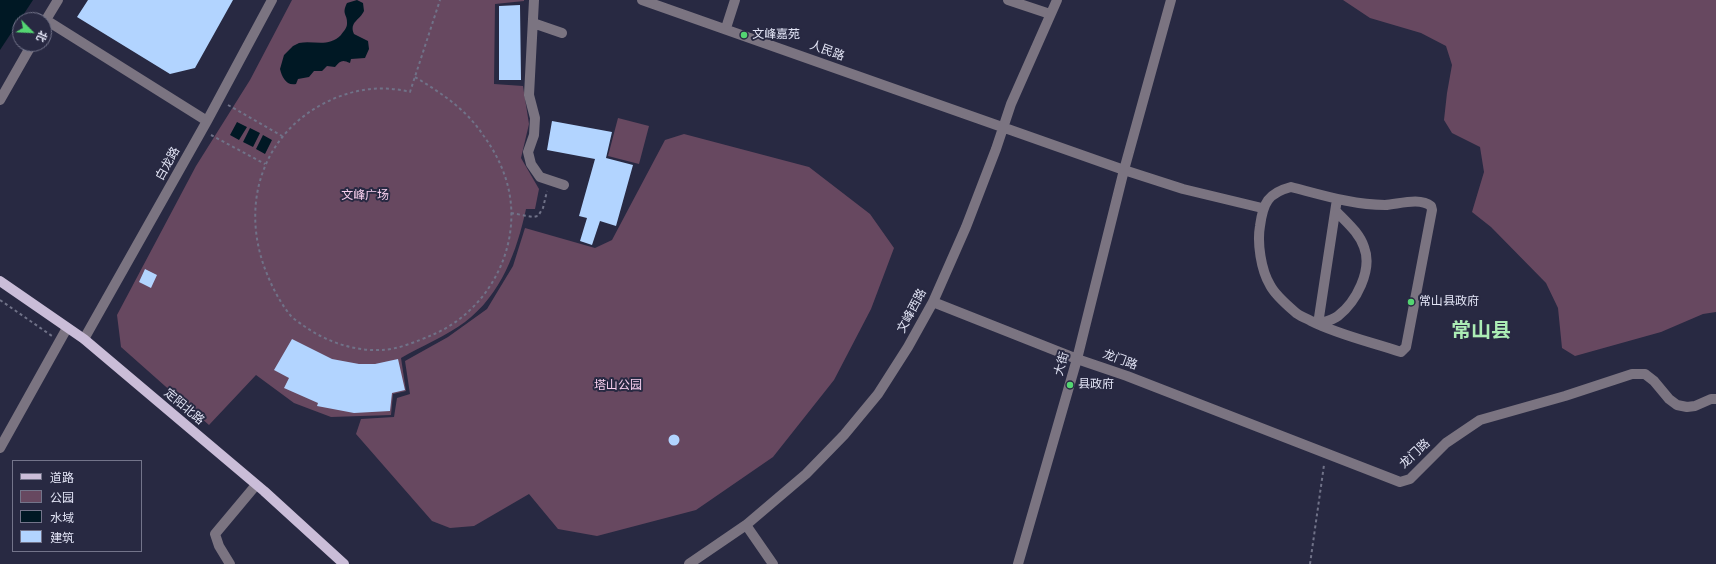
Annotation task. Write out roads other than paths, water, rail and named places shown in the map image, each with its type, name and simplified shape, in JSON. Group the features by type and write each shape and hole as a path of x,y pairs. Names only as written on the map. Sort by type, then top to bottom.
{"main road":[{"name":"定阳北路","path":"0,281 84,339 256,485 344,564"}],"street":[{"path":"51,12 58,0"},
{"name":"白龙路","path":"84,339 204,126 272,0"},
{"path":"534,0 529,95 535,118 534,135 528,152 531,164 540,177 564,185"},
{"name":"人民路","path":"642,0 673,5 726,28 1124,170 1183,189 1262,208"},
{"path":"726,28 735,0"},
{"path":"1008,0 1050,14"},
{"name":"文峰西路","path":"690,564 746,525 806,474 878,394 908,347 933,302 966,227 1011,104 1057,0"},
{"name":"大街","path":"1018,564 1077,359 1124,170 1171,0"},
{"path":"533,23 562,33"},
{"path":"52,26 204,126"},
{"path":"0,100 27,52"},
{"path":"1291,187 1338,199 1384,205 1422,202 1431,206 1432,210 1406,347 1401,352 1318,324 1295,313 1270,285 1261,262 1258,236 1262,208 1272,196 1291,187"},
{"path":"1318,324 1338,199"},
{"path":"1318,324 1337,317 1347,307 1362,286 1365,269 1365,248 1358,236 1336,211"},
{"name":"龙门路","path":"933,302 1077,359 1127,376 1400,482 1410,479 1446,444 1480,420 1565,396 1632,374 1645,374 1654,381 1669,399 1677,404 1687,407 1695,406 1711,399 1716,399"},
{"path":"0,448 67,328"},
{"path":"230,564 215,534 256,485"},
{"path":"746,525 773,564"}],"water":[{"path":"0,0 33,0 25,12 12,12 12,32 0,50"},
{"path":"357,0 363,3 364,11 354,24 353,30 354,34 368,41 369,49 365,58 351,59 350,63 341,61 335,67 327,66 322,71 314,71 309,77 298,79 296,84 290,84 287,82 283,78 280,69 284,55 293,46 299,43 321,43 336,39 341,35 347,25 345,7 347,3"},
{"path":"237,122 247,127 239,140 230,135"},
{"path":"250,128 260,133 253,147 243,142"},
{"path":"263,135 272,140 265,154 256,149"}],"place":[{"name":"文峰嘉苑","path":"744,35"},
{"name":"常山县政府","path":"1411,302"},
{"name":"县政府","path":"1070,385"}],"district":[{"name":"常山县","path":"1481,331"}],"park label":[{"name":"文峰广场","path":"365,196"},
{"name":"塔山公园","path":"618,386"}]}
